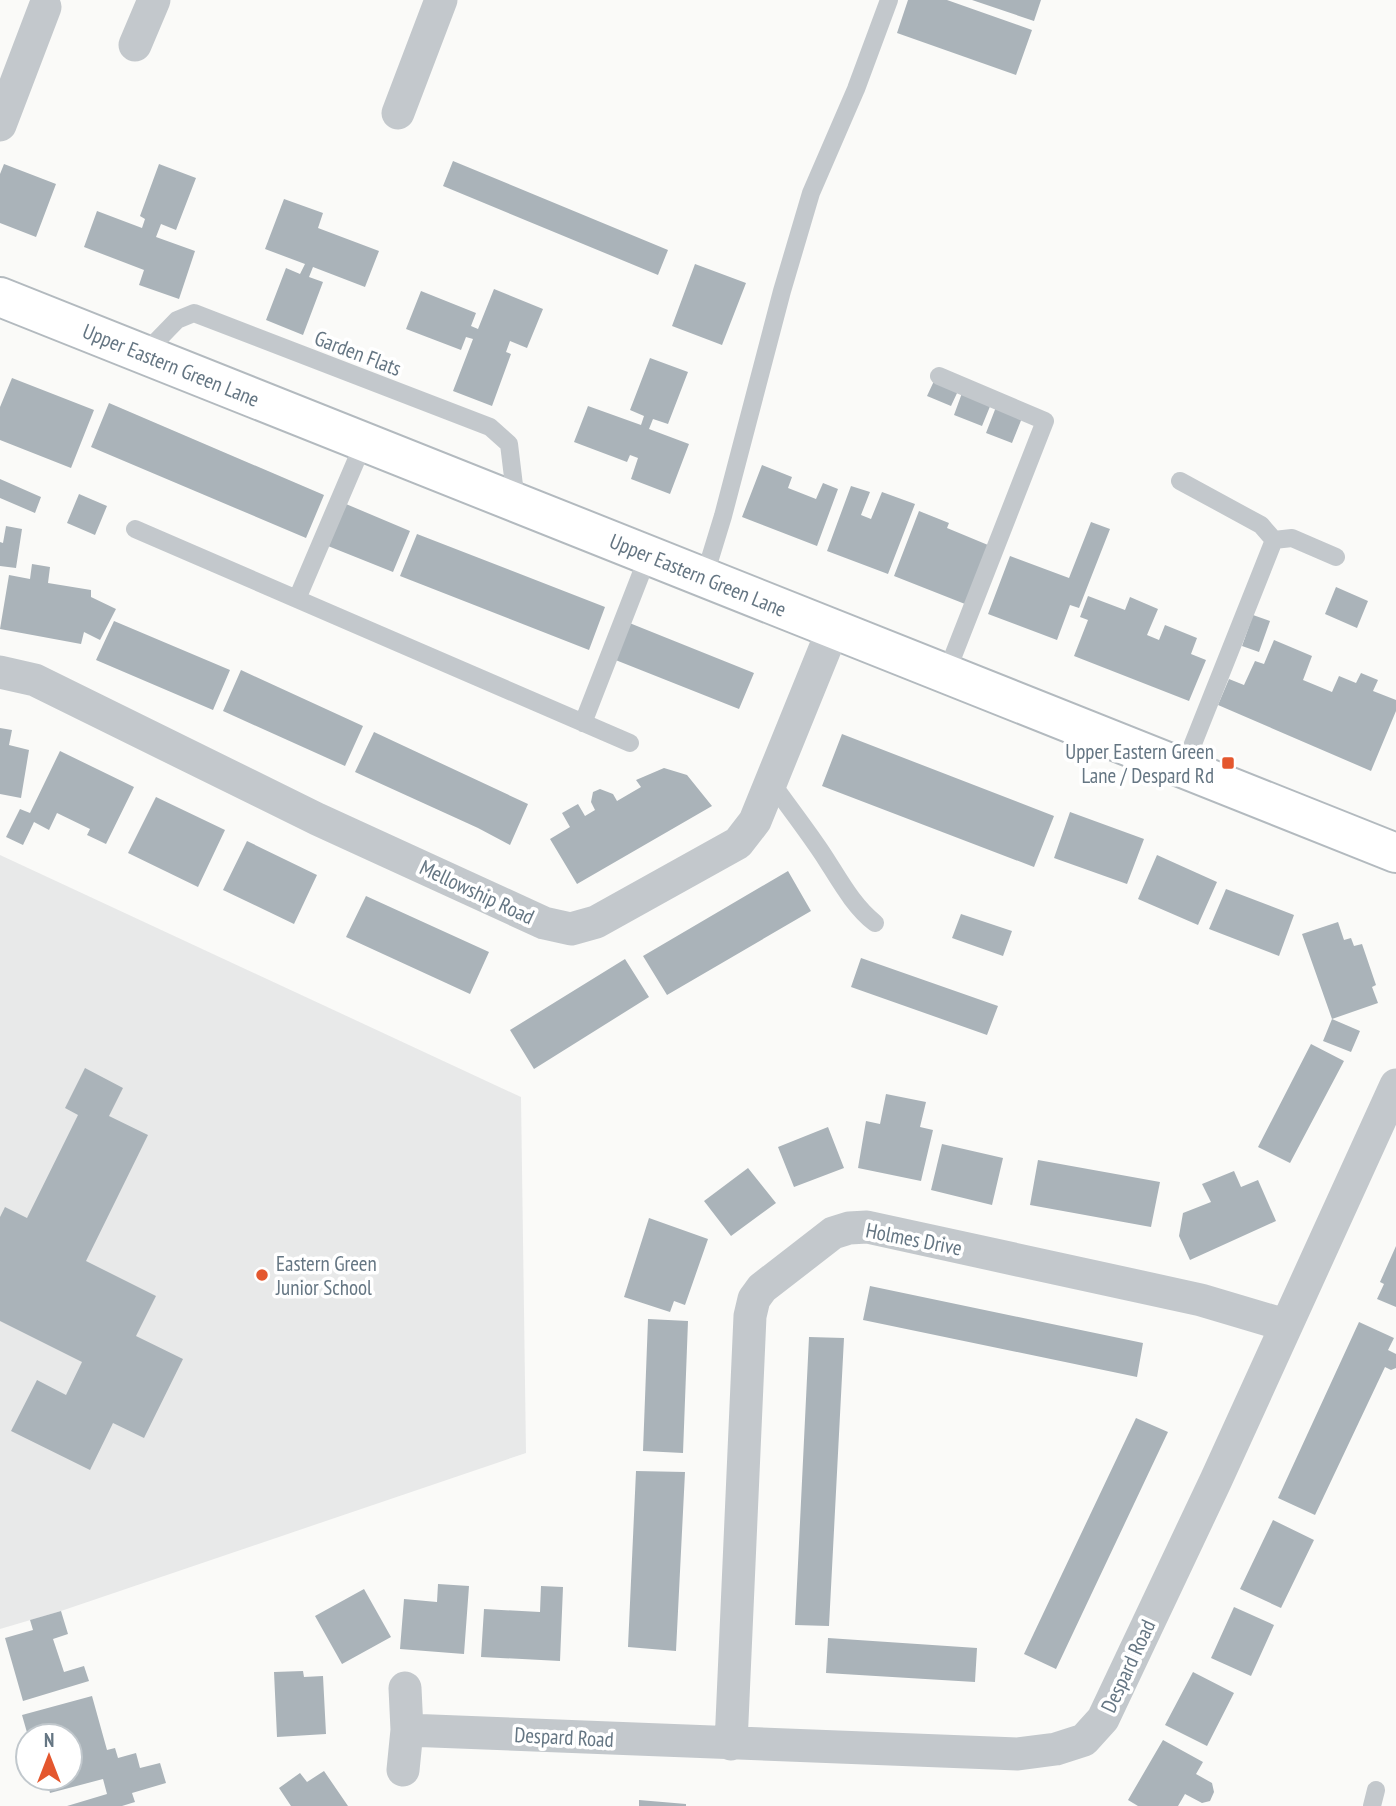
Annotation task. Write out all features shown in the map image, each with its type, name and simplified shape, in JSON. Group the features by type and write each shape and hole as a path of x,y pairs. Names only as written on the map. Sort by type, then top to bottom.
{"street":[{"path":"135,45 154,0"},
{"path":"398,113 441,0"},
{"path":"0,125 45,7"},
{"name":"Upper Eastern Green Lane","path":"0,297 1396,853"},
{"name":"Mellowship Road","path":"0,672 35,680 317,819 544,923 571,929 597,922 738,844 755,821 833,629"},
{"name":"Despard Road","path":"407,1730 1017,1754 1056,1749 1084,1740 1103,1719 1216,1480 1396,1085"},
{"name":"Holmes Drive","path":"731,1744 750,1316 754,1299 762,1288 833,1233 849,1228 867,1227 1201,1300 1285,1325"},
{"path":"403,1770 407,1730 405,1688"}],"lane":[{"path":"704,578 811,193 856,89 889,0"},
{"name":"Garden Flats","path":"144,354 177,320 194,313 490,427 509,444 516,502"},
{"path":"939,376 1045,421 946,674"},
{"path":"297,599 364,442"},
{"path":"1180,481 1261,525 1274,540"},
{"path":"135,530 630,743"},
{"path":"1274,540 1292,538 1336,557"},
{"path":"1183,769 1274,540"},
{"path":"583,723 648,556"},
{"path":"771,782 821,851 846,892 865,916 875,923"}],"shaded area":[{"name":"Eastern Green Junior School","path":"0,855 521,1097 526,1453 61,1611 0,1629"}],"building":[{"path":"908,0 947,0 1032,30 1016,75 897,33"},
{"path":"972,0 1041,0 1034,21"},
{"path":"453,161 668,250 658,275 443,186"},
{"path":"4,164 56,184 36,237 0,223 0,174"},
{"path":"159,164 196,178 176,230 161,224 156,237 195,251 179,299 139,285 144,270 84,247 97,211 142,228 145,219 140,216"},
{"path":"284,199 323,213 318,228 379,251 365,287 313,267 309,277 323,282 303,335 266,320 286,268 300,274 305,264 265,249"},
{"path":"695,264 746,283 722,345 672,326"},
{"path":"494,289 543,309 527,348 510,341 506,352 511,354 492,406 453,391 473,339 466,337 461,350 406,329 421,291 476,313 471,326 478,329"},
{"path":"650,358 688,372 668,424 653,419 649,429 689,444 670,494 631,479 638,458 630,455 627,462 574,442 588,406 641,425 644,416 630,410"},
{"path":"12,378 94,410 71,468 0,440 0,407"},
{"path":"934,381 958,391 951,406 927,396"},
{"path":"962,393 991,404 982,426 954,415"},
{"path":"109,403 324,495 306,538 91,447"},
{"path":"996,407 1022,418 1012,443 986,433"},
{"path":"762,465 792,477 788,488 816,499 823,483 838,489 817,546 742,517"},
{"path":"0,479 41,497 35,513 0,498"},
{"path":"851,486 870,492 861,515 871,519 882,492 915,504 888,574 827,551"},
{"path":"79,494 107,506 95,535 67,523"},
{"path":"346,504 410,531 393,572 328,546"},
{"path":"919,511 949,523 947,528 988,545 965,604 894,576"},
{"path":"1091,522 1110,529 1079,608 1070,605 1057,640 988,614 1010,556 1069,578"},
{"path":"6,526 22,529 16,568 0,566 0,542 3,543"},
{"path":"417,534 605,607 589,650 400,576"},
{"path":"32,564 50,567 48,583 91,590 91,597 116,609 100,640 84,632 81,644 0,629 9,575 30,579"},
{"path":"1336,587 1368,601 1357,628 1325,614"},
{"path":"1088,596 1125,610 1130,597 1158,609 1147,635 1159,640 1165,625 1197,638 1191,654 1206,660 1189,701 1074,656 1088,620 1080,617"},
{"path":"1253,615 1270,621 1259,652 1242,646"},
{"path":"114,621 230,670 213,710 96,660"},
{"path":"627,622 754,673 739,709 613,659"},
{"path":"1274,640 1312,656 1303,680 1332,692 1339,676 1356,683 1361,673 1378,680 1373,691 1396,700 1396,711 1371,771 1218,705 1229,679 1244,685 1255,661 1264,664"},
{"path":"241,670 363,726 345,766 223,711"},
{"path":"0,728 12,730 9,745 29,750 21,798 0,794"},
{"path":"374,732 528,804 510,845 355,772"},
{"path":"842,734 1054,816 1034,867 822,786"},
{"path":"60,751 134,787 106,844 87,835 90,829 57,813 49,830 34,822 23,845 6,837 20,809 30,813"},
{"path":"664,768 687,775 712,806 577,884 550,839 570,827 562,813 578,804 585,816 595,810 591,802 593,792 600,789 613,794 617,801 641,787 636,780"},
{"path":"156,797 225,830 198,887 128,853"},
{"path":"1070,812 1144,839 1127,884 1054,858"},
{"path":"247,841 317,875 294,924 223,890"},
{"path":"1157,855 1217,882 1198,925 1138,899"},
{"path":"788,871 811,911 667,995 643,956"},
{"path":"1226,889 1294,915 1279,956 1209,929"},
{"path":"366,896 489,952 470,994 346,937"},
{"path":"961,914 1012,931 1003,956 952,938"},
{"path":"1338,922 1344,940 1351,938 1354,946 1362,944 1376,985 1372,987 1378,1003 1332,1019 1302,934"},
{"path":"861,958 998,1006 987,1035 851,987"},
{"path":"625,959 649,997 534,1069 510,1030"},
{"path":"1332,1019 1360,1031 1351,1052 1323,1041"},
{"path":"1311,1044 1344,1061 1290,1163 1258,1147"},
{"path":"85,1068 123,1088 109,1116 148,1135 86,1261 156,1296 136,1336 183,1359 144,1438 113,1423 90,1470 11,1431 37,1380 66,1395 82,1362 0,1321 0,1217 5,1207 27,1218 78,1115 65,1108"},
{"path":"886,1094 926,1102 920,1127 933,1130 921,1181 858,1168 866,1121 880,1124"},
{"path":"828,1127 844,1168 794,1187 778,1147"},
{"path":"942,1144 1003,1158 992,1205 931,1190"},
{"path":"1038,1160 1160,1182 1151,1227 1030,1205"},
{"path":"748,1168 776,1203 731,1236 704,1201"},
{"path":"1234,1171 1241,1187 1258,1180 1276,1221 1190,1260 1179,1236 1183,1213 1211,1202 1202,1184"},
{"path":"649,1218 708,1239 685,1305 674,1301 670,1312 624,1297"},
{"path":"1396,1246 1396,1307 1377,1299 1384,1284 1380,1282"},
{"path":"870,1286 1143,1343 1137,1377 863,1320"},
{"path":"648,1319 688,1321 683,1453 643,1451"},
{"path":"1359,1322 1394,1338 1388,1350 1396,1354 1396,1368 1391,1370 1385,1367 1315,1515 1278,1498"},
{"path":"809,1337 844,1338 829,1626 795,1625"},
{"path":"1136,1418 1168,1432 1056,1669 1024,1654"},
{"path":"636,1471 685,1472 676,1651 628,1647"},
{"path":"1273,1520 1314,1540 1281,1608 1240,1589"},
{"path":"438,1584 469,1586 464,1654 400,1649 404,1599 437,1602"},
{"path":"541,1586 563,1587 560,1661 481,1657 484,1609 540,1612"},
{"path":"364,1589 391,1637 342,1664 315,1616"},
{"path":"1234,1607 1274,1625 1251,1676 1211,1658"},
{"path":"61,1611 68,1634 53,1639 64,1672 84,1666 89,1681 23,1701 5,1638 33,1630 30,1620"},
{"path":"828,1638 977,1648 975,1682 826,1673"},
{"path":"303,1671 304,1677 323,1676 326,1734 277,1737 274,1672"},
{"path":"1193,1672 1234,1693 1207,1746 1165,1725"},
{"path":"92,1696 107,1750 115,1748 118,1758 136,1753 140,1768 160,1763 166,1783 132,1793 135,1802 122,1806 67,1806 107,1794 103,1779 84,1784 84,1722 24,1722 22,1715"},
{"path":"1163,1740 1203,1762 1196,1774 1212,1783 1214,1792 1210,1801 1202,1803 1185,1794 1178,1806 1138,1806 1128,1800"},
{"path":"324,1771 348,1806 291,1806 279,1788 300,1773 307,1782"},
{"path":"639,1800 686,1804 686,1806 639,1806"}],"place":[{"name":"Upper Eastern Green Lane / Despard Rd","path":"1228,763"},
{"name":"Eastern Green Junior School","path":"262,1275"}]}
